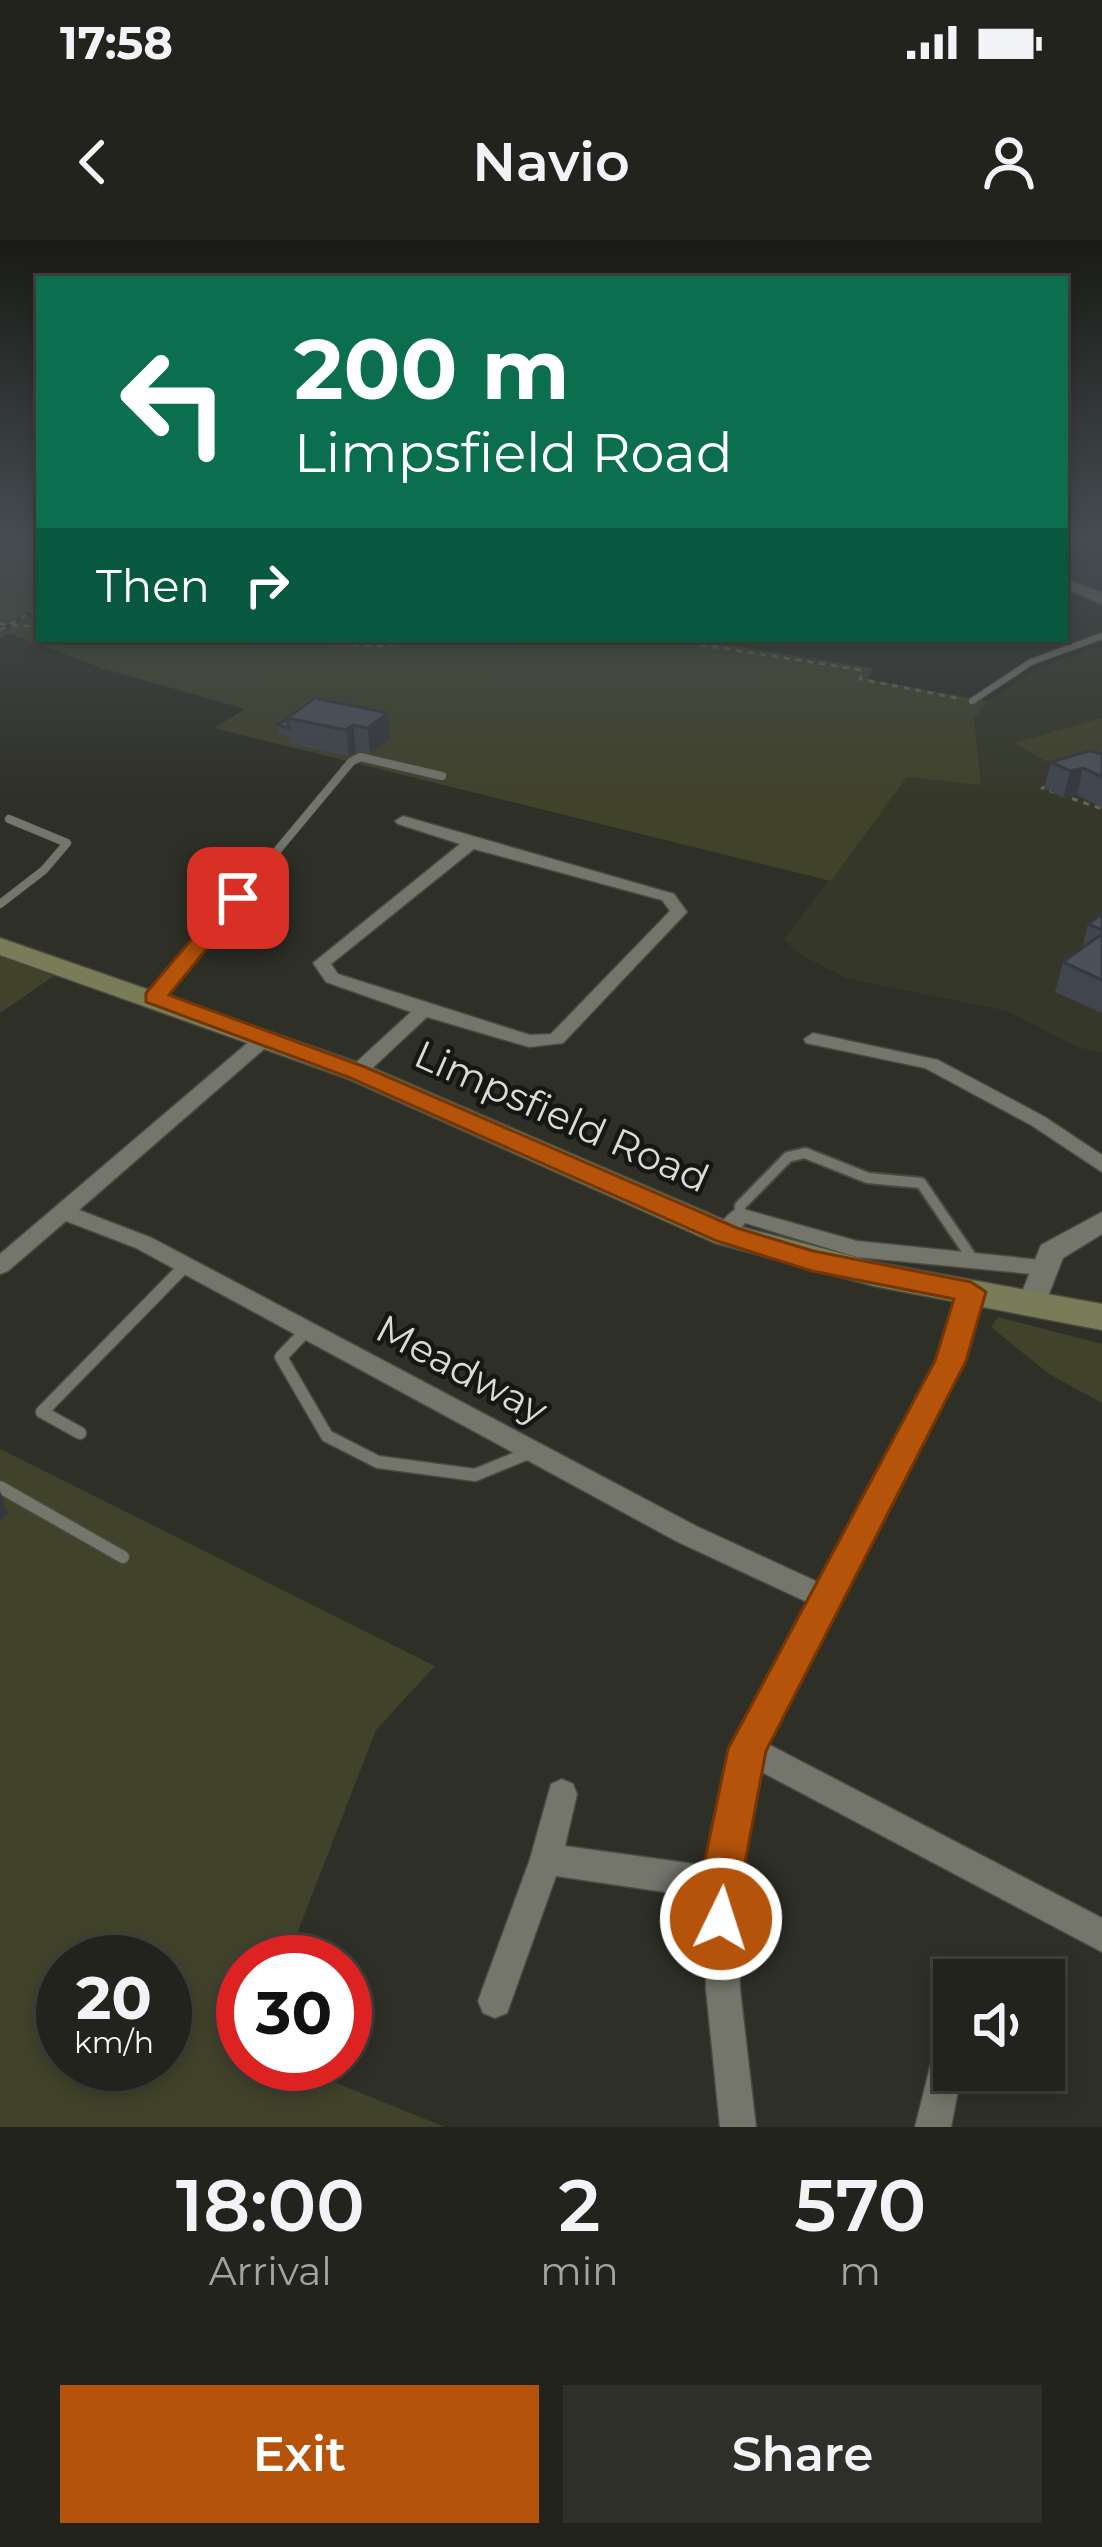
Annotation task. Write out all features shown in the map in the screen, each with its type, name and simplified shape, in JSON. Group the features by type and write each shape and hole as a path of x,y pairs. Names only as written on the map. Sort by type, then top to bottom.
{"main road":[{"name":"Limpsfield Road","path":"0,946 356,1072 733,1224 812,1261 970,1274 1038,1285 1102,1317"}],"street":[{"path":"403,821 668,897 679,911 556,1039 529,1041 332,978 322,963 471,843"},
{"path":"356,1072 424,1010"},
{"path":"0,1266 265,1038"},
{"path":"813,1039 932,1064 1038,1121 1102,1165"},
{"name":"Meadway","path":"63,1212 186,1265 686,1534 823,1597"},
{"path":"1038,1285 1051,1252 1073,1234 1102,1221"},
{"path":"738,2127 723,1989 721,1884 747,1749 951,1361 970,1274"},
{"path":"747,1749 1102,1936"},
{"path":"495,2001 546,1858 562,1794"},
{"path":"546,1858 721,1884"},
{"path":"933,2127 940,2091"}],"lane":[{"path":"972,701 1031,662 1102,636"},
{"path":"154,998 351,762 359,757 442,776"},
{"path":"0,904 44,870 68,843 9,819"},
{"path":"733,1224 740,1206 788,1156 805,1153 868,1178 921,1183 970,1274"},
{"path":"80,1433 42,1412 186,1265"},
{"path":"307,1330 281,1357 327,1436 378,1462 475,1475 532,1451"},
{"path":"0,1487 123,1557"}],"path":[{"path":"298,642 385,646 400,642"},
{"path":"684,642 861,670 860,680 972,701"},
{"path":"1062,782 1042,788 1064,800 1083,799 1102,809"}],"shaded area":[{"path":"0,630 36,630 36,642 711,642 873,668 867,679 987,701 974,719 981,785 907,777 831,881 214,728 245,709 105,669 10,634 0,639"},
{"path":"1102,645 1102,1053 1077,1047 1007,1011 845,978 798,953 784,939 907,777 974,719 987,701 1043,666"},
{"path":"1102,718 1102,767 1073,776 1014,743"},
{"path":"2,957 54,976 0,1013"},
{"path":"998,1317 1102,1344 1102,1403 1049,1374 991,1327"},
{"path":"0,1449 435,1666 376,1730 296,1935 216,1935 216,2091 356,2091 445,2127 0,2127"}],"building":[{"path":"315,698 388,713 368,728 353,725 346,730 287,718"},
{"path":"1089,751 1102,754 1102,777 1051,762"},
{"path":"1102,914 1102,930 1088,924"},
{"path":"1102,934 1102,980 1063,962"}],"route":[{"path":"238,898 154,998 356,1072 727,1234 812,1261 971,1292 951,1361 747,1749 721,1884 721,1919"}]}
